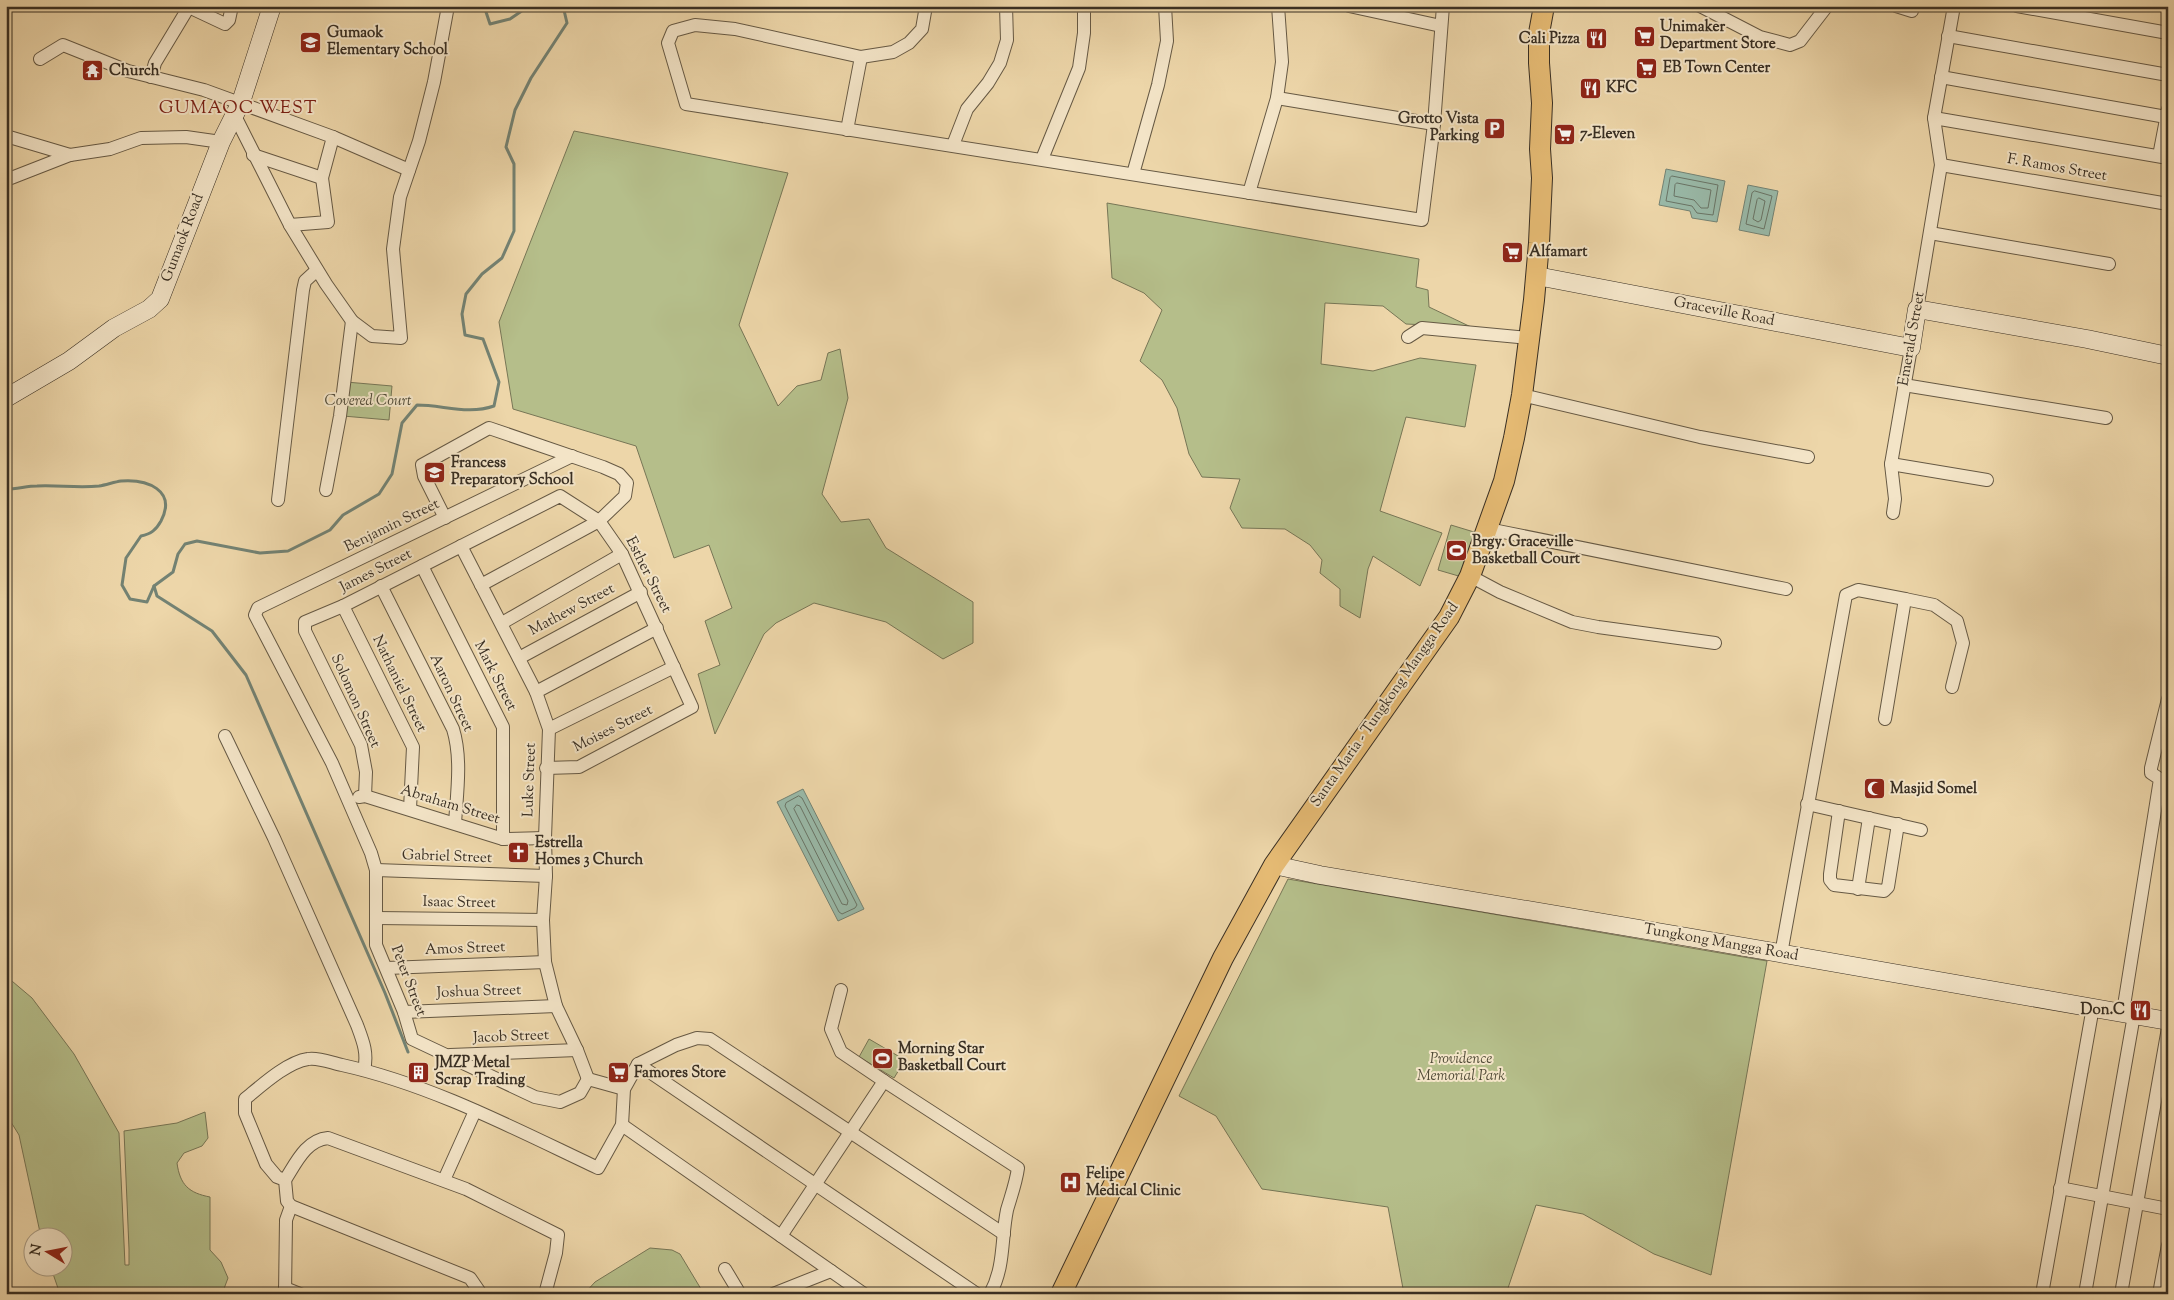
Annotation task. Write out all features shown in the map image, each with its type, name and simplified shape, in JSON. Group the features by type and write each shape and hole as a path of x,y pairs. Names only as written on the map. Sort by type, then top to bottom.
{"main road":[{"name":"Santa Maria - Tungkong Mangga Road","path":"1061,1294 1234,936 1274,865 1449,617 1470,576 1488,529 1504,480 1514,438 1522,395 1537,276 1542,178 1540,149 1542,103 1539,40 1544,6"}],"street":[{"path":"151,77 155,63 186,10 191,8 225,24 229,20 232,6"},
{"name":"Gumaok Road","path":"6,398 68,361 114,328 149,309 160,299 221,142 238,109 272,6"},
{"path":"238,109 253,154 290,225 352,321 372,336 401,338 393,249 400,197 419,141 434,82 448,6"},
{"path":"926,6 922,29 908,44 893,52 862,56 735,28 695,25 673,31 668,43 686,104 1422,220 1434,124 1443,6"},
{"path":"953,145 967,109 988,84 1000,64 1007,40 1006,6"},
{"path":"1042,160 1079,68 1084,33 1084,6"},
{"path":"1132,174 1158,86 1167,40 1165,6"},
{"path":"1249,193 1277,98 1282,62 1278,6"},
{"path":"1349,6 1441,26"},
{"path":"1700,6 1760,37 1790,45 1800,41 1827,6"},
{"path":"1896,6 1912,11"},
{"name":"Emerald Street","path":"1893,513 1895,499 1891,464 1941,165 1934,118 1954,6"},
{"path":"2017,6 2168,32"},
{"path":"1948,36 2168,75"},
{"path":"40,59 62,45 111,65 204,90 238,109 333,137 409,170"},
{"path":"847,130 862,56"},
{"path":"1934,118 2164,157 2167,113 1941,77"},
{"path":"1277,98 1434,124"},
{"path":"6,136 70,154"},
{"path":"6,180 70,154 110,149 141,138 186,137 221,142"},
{"path":"290,225 328,222 322,178 333,137"},
{"path":"253,154 322,178"},
{"name":"F. Ramos Street","path":"1941,165 2168,204"},
{"path":"1930,233 2109,264"},
{"path":"278,500 305,281 318,270"},
{"name":"Graceville Road","path":"1537,276 1910,348"},
{"path":"1917,309 2168,356"},
{"path":"326,490 340,416 352,321"},
{"path":"1408,337 1422,328 1529,338"},
{"path":"1904,385 2106,418"},
{"path":"1522,395 1700,437 1808,457"},
{"path":"445,518 424,476 422,465 489,428 619,474 627,483 625,496 599,521 481,585"},
{"name":"Benjamin Street","path":"255,612 258,608 572,456"},
{"path":"1891,464 1987,480"},
{"name":"Esther Street","path":"461,546 560,496 599,521 622,554 692,707"},
{"path":"1488,529 1786,590"},
{"name":"James Street","path":"305,622 343,606 461,546"},
{"name":"Luke Street","path":"461,546 536,692 549,729 546,768 546,876 543,920 545,962 556,1006 577,1050 588,1079"},
{"path":"502,623 622,554"},
{"name":"Mark Street","path":"422,566 503,728 503,839"},
{"path":"1470,576 1500,592 1572,622 1714,643"},
{"name":"Aaron Street","path":"381,586 457,741 458,785 455,823"},
{"path":"1781,954 1807,804 1842,626 1846,595 1858,590 1934,605 1957,621 1962,643 1952,687"},
{"name":"Mathew Street","path":"519,658 641,592"},
{"path":"1885,719 1905,599"},
{"name":"Nathaniel Street","path":"343,606 413,747 410,809"},
{"name":"Peter Street","path":"255,612 256,618 332,763 376,870 376,945 404,1012 412,1039 535,1098 560,1102 580,1093 588,1079"},
{"name":"Solomon Street","path":"305,622 305,631 361,746 366,772 365,796"},
{"path":"536,692 657,628"},
{"path":"549,729 674,667"},
{"path":"2085,1294 2102,1196 2160,779 2151,773 2151,768 2168,699"},
{"name":"Moises Street","path":"546,768 579,766 692,707"},
{"path":"225,736 278,847 357,1025 366,1048 367,1057 364,1070"},
{"name":"Abraham Street","path":"348,799 365,796 503,839 545,838"},
{"path":"1807,804 1921,830"},
{"path":"1839,811 1830,880 1834,885 1884,891 1888,887 1898,824"},
{"path":"1858,889 1869,818"},
{"name":"Tungkong Mangga Road","path":"1274,865 1330,877 2168,1021"},
{"name":"Gabriel Street","path":"376,870 546,876"},
{"name":"Isaac Street","path":"376,918 543,920"},
{"name":"Amos Street","path":"387,968 545,962"},
{"path":"841,990 831,1029 840,1052 1018,1168 1015,1188 1007,1210 1001,1264 996,1283 990,1294"},
{"name":"Joshua Street","path":"404,1012 556,1006"},
{"path":"2042,1294 2093,1007"},
{"path":"2121,1294 2168,1028"},
{"path":"285,1180 277,1177 266,1164 245,1112 244,1099 274,1076 294,1064 309,1058 364,1070 431,1092 598,1168 622,1125 624,1089 638,1064 676,1045 697,1038 710,1038 1004,1234"},
{"name":"Jacob Street","path":"446,1055 577,1050"},
{"path":"638,1064 977,1294"},
{"path":"588,1079 624,1089"},
{"path":"781,1236 884,1080"},
{"path":"444,1180 475,1111"},
{"path":"622,1125 864,1294"},
{"path":"481,1294 470,1278 291,1206 287,1201 285,1180 310,1144 319,1139 328,1138 444,1180 558,1235 556,1253 545,1294"},
{"path":"2060,1188 2168,1208"},
{"path":"291,1206 286,1220 285,1291 300,1294"},
{"path":"2161,1293 2167,1252"},
{"path":"725,1269 740,1294"},
{"path":"773,1294 831,1271"}],"green space":[{"path":"574,131 788,173 739,325 778,406 797,386 821,380 828,353 840,349 848,398 822,494 841,522 869,519 886,548 973,602 973,643 943,659 886,622 814,603 776,623 764,634 715,734 698,674 720,665 705,621 732,608 709,545 674,558 636,446 513,409 499,322"},
{"path":"1107,203 1419,259 1416,287 1428,290 1429,307 1471,327 1406,324 1383,306 1325,303 1321,364 1373,371 1420,358 1476,365 1465,427 1406,417 1380,511 1442,533 1420,586 1373,556 1368,569 1360,618 1340,606 1340,589 1320,573 1322,560 1310,545 1285,529 1242,528 1230,508 1240,479 1202,477 1189,454 1177,408 1162,380 1140,361 1162,310 1144,293 1112,278"},
{"name":"Covered Court","path":"346,382 392,386 389,420 343,416"},
{"name":"Brgy. Graceville Basketball Court","path":"1451,525 1474,532 1462,577 1438,570"},
{"name":"Providence Memorial Park","path":"1288,879 1767,961 1711,1275 1654,1254 1583,1214 1536,1205 1506,1294 1404,1294 1388,1207 1262,1189 1216,1116 1179,1096"},
{"path":"6,976 32,998 74,1054 119,1133 125,1265 129,1265 129,1249 124,1131 177,1123 205,1112 208,1138 202,1146 184,1153 177,1163 180,1177 187,1187 196,1193 210,1197 210,1250 221,1262 228,1278 222,1294 60,1294 54,1278 72,1278 72,1228 39,1228 19,1135 6,1114"},
{"name":"Morning Star Basketball Court","path":"869,1039 905,1060 894,1078 859,1057"},
{"path":"650,1248 672,1250 680,1254 704,1294 584,1294 595,1282"}],"water":[{"path":"1666,169 1725,181 1717,222 1692,218 1690,211 1659,205"},
{"path":"1748,185 1778,191 1769,236 1739,230"},
{"path":"803,789 864,909 838,921 777,802"}],"waterway":[{"path":"484,6 490,24 510,19 529,6"},
{"path":"6,489 37,486 91,487 121,481 140,482 157,489 165,501 165,510 161,521 153,531 141,536 126,558 122,585 130,599 147,602 154,586 173,572 178,554 185,544 197,541 260,553 288,551 330,530 343,515 379,494 392,474 402,423 417,405 465,410 484,409 494,406 499,382 483,339 465,335 462,314 466,294 482,274 502,258 514,231 514,164 506,147 515,110 531,78 567,23 563,6"},
{"path":"154,586 157,596 212,631 246,675 385,993 408,1052"}],"place":[{"name":"Unimaker Department Store","path":"1644,36"},
{"name":"Cali Pizza","path":"1596,39"},
{"name":"Gumaok Elementary School","path":"311,42"},
{"name":"EB Town Center","path":"1647,68"},
{"name":"Church","path":"93,71"},
{"name":"KFC","path":"1590,88"},
{"name":"Grotto Vista Parking","path":"1495,128"},
{"name":"7-Eleven","path":"1564,134"},
{"name":"Alfamart","path":"1513,252"},
{"name":"Francess Preparatory School","path":"435,472"},
{"name":"Brgy. Graceville Basketball Court","path":"1456,551"},
{"name":"Masjid Somel","path":"1874,789"},
{"name":"Estrella Homes 3 Church","path":"519,852"},
{"name":"Don.C","path":"2141,1010"},
{"name":"Morning Star Basketball Court","path":"882,1058"},
{"name":"JMZP Metal Scrap Trading","path":"419,1072"},
{"name":"Famores Store","path":"618,1073"},
{"name":"Felipe Medical Clinic","path":"1070,1183"}],"district":[{"name":"GUMAOC WEST","path":"238,109"}]}
